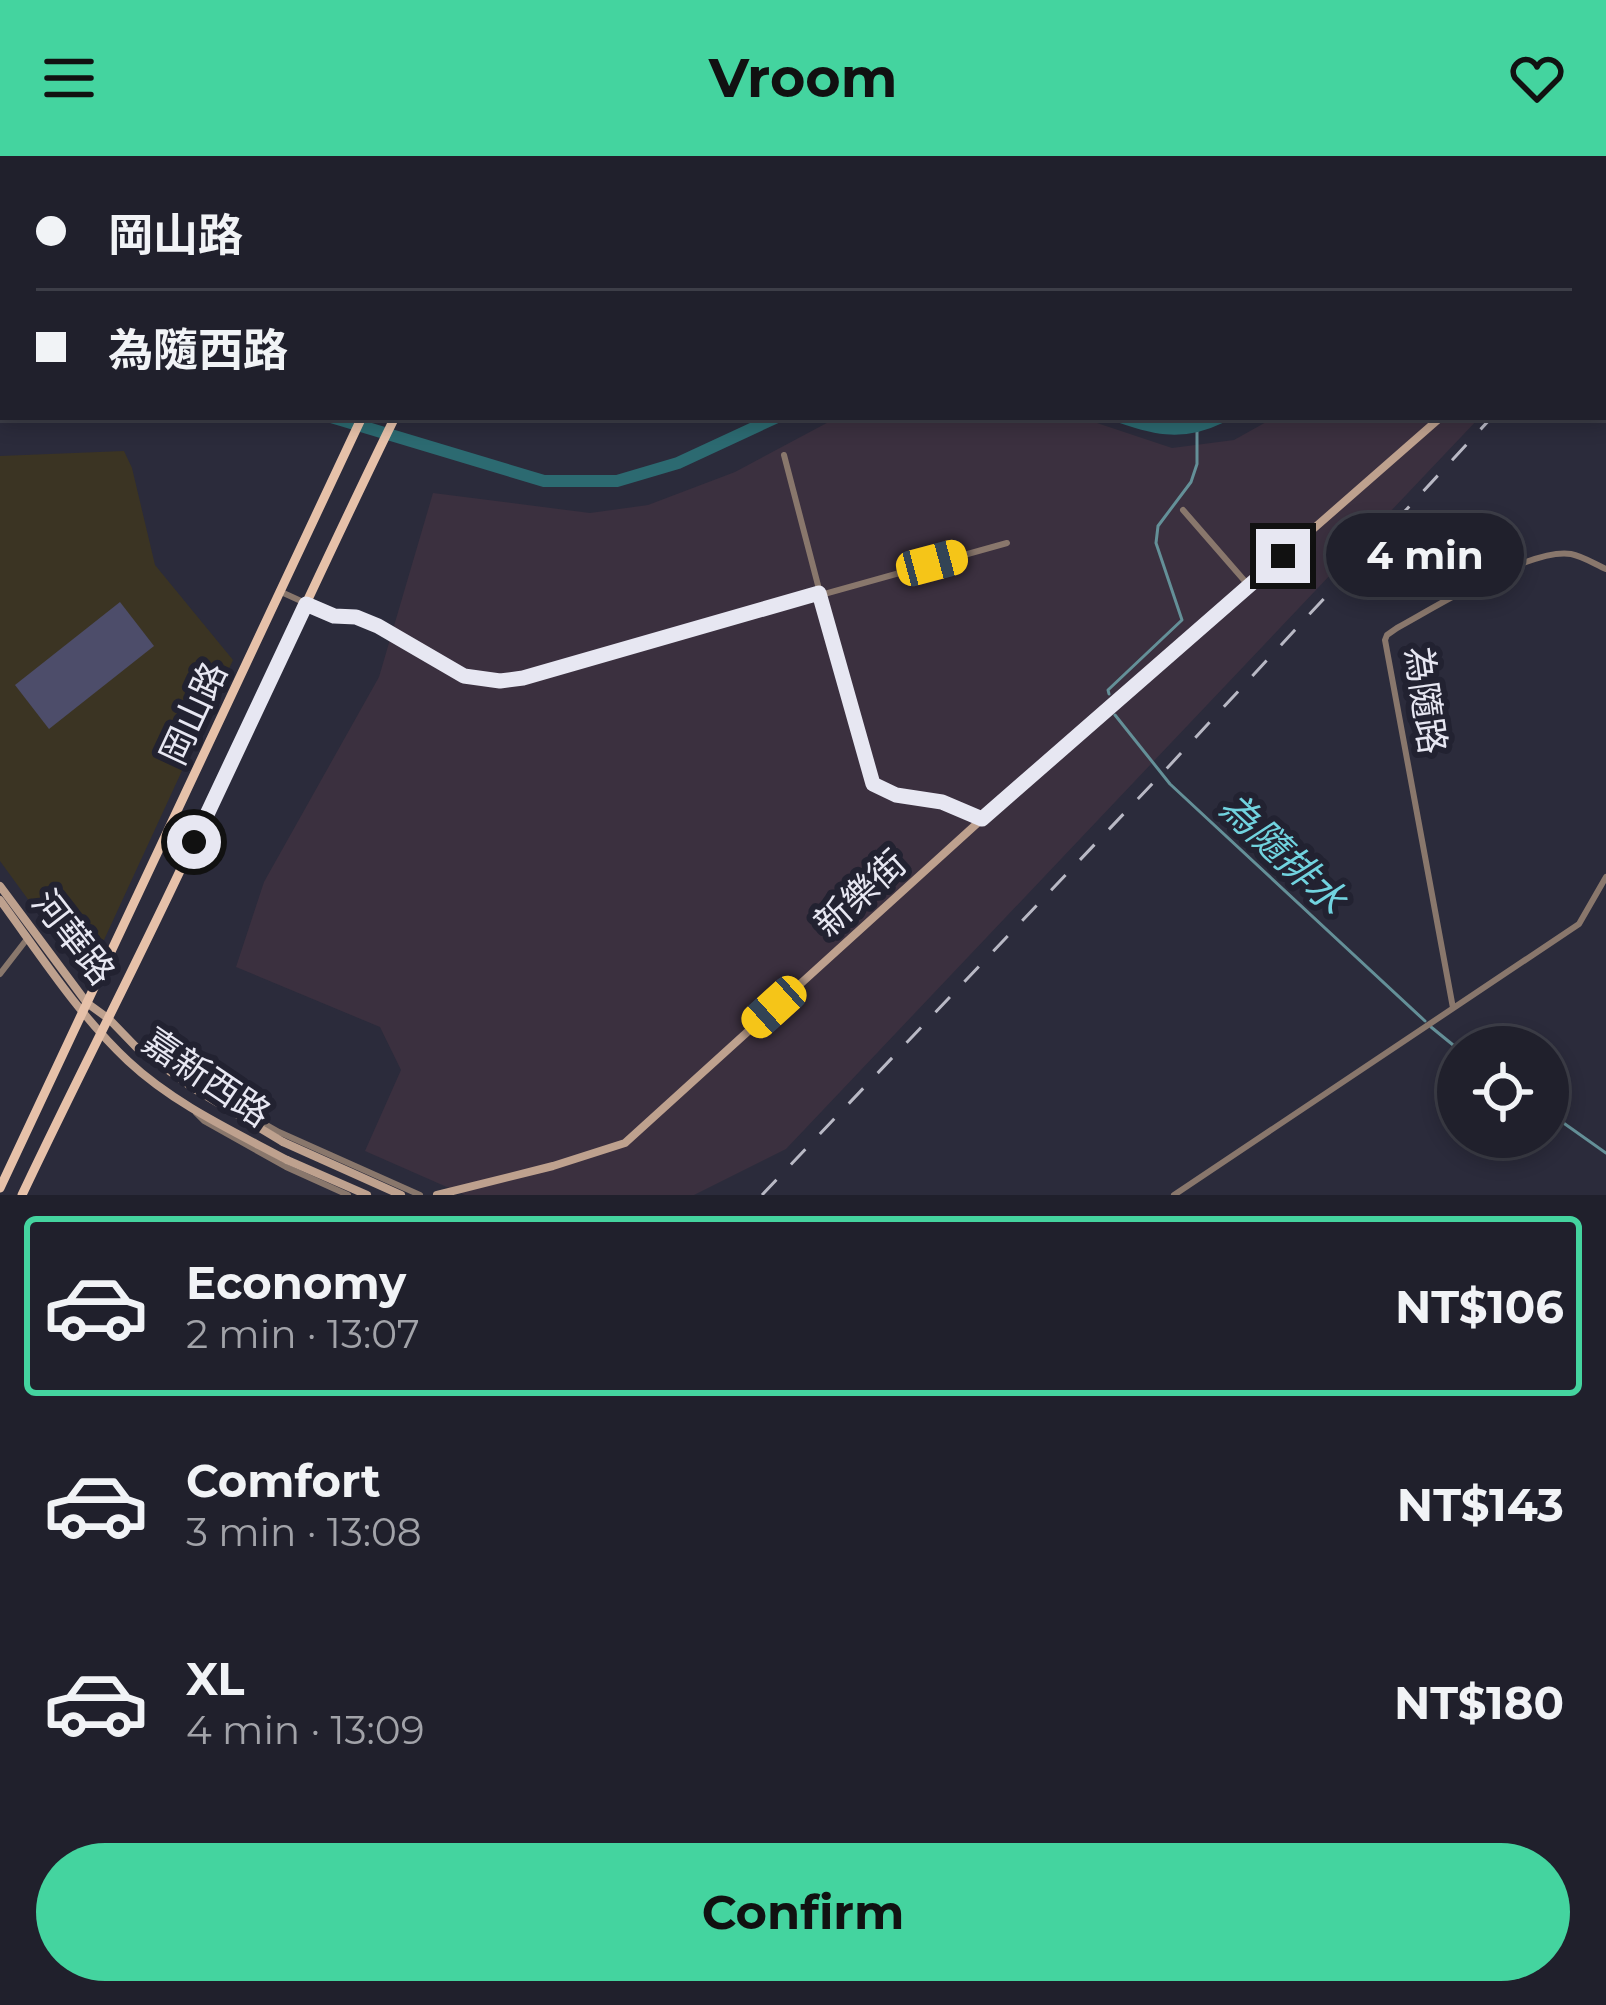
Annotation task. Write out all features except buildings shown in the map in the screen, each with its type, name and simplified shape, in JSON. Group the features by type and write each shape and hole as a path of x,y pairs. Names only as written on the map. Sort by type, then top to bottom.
{"main road":[{"name":"岡山路","path":"0,1188 6,1164 361,420"},
{"name":"岡山路","path":"101,1033 394,420"},
{"path":"22,1195 101,1033"}],"street":[{"name":"新樂街","path":"437,1195 625,1143 982,819 1438,420"},
{"path":"784,455 873,784 896,795 942,802 982,819"},
{"path":"1183,510 1250,586"},
{"path":"279,591 334,616 356,617 378,626 464,676 500,681 1007,542"},
{"name":"為隨路","path":"1453,1008 1387,634 1492,574 1542,558 1570,553 1606,569"},
{"path":"1174,1195 1579,924 1606,877"},
{"name":"河華路","path":"0,886 101,1033"},
{"name":"河華路","path":"0,900 31,935"},
{"path":"0,974 31,935"},
{"name":"河華路","path":"84,1008 109,1019"},
{"name":"嘉新西路","path":"109,1019 137,1048 193,1088 283,1142 401,1195"},
{"name":"嘉新西路","path":"101,1033 131,1064 194,1110 287,1160 367,1195"},
{"path":"193,1088 420,1195"},
{"path":"194,1110 204,1121 286,1167 348,1195"},
{"path":"312,1179 324,1152"}],"shaded area":[{"path":"832,420 1088,420 1172,448 1234,440 1270,420 1477,420 786,1149 694,1195 465,1195 365,1151 401,1070 380,1027 236,967 264,882 379,677 433,493 590,513 648,505 735,472"},
{"path":"124,451 155,565 233,660 86,979 0,861 0,456"},
{"path":"120,602 154,646 49,729 15,685"}],"waterway":[{"path":"341,420 544,481 617,481 678,463 771,420"},
{"path":"1131,420 1171,429 1212,420"},
{"name":"為隨排水","path":"1109,694 1182,620 1156,543 1158,526 1191,482 1197,464 1197,429"},
{"name":"為隨排水","path":"1115,715 1170,784 1425,1021"},
{"name":"為隨排水","path":"1431,1027 1437,1032"},
{"name":"為隨排水","path":"1569,1127 1606,1153"}],"railway":[{"path":"762,1195 1489,420"}],"route":[{"path":"194,842 306,604 378,626 464,676 500,681 819,593 873,784 896,795 942,802 982,819 1283,556"}]}
